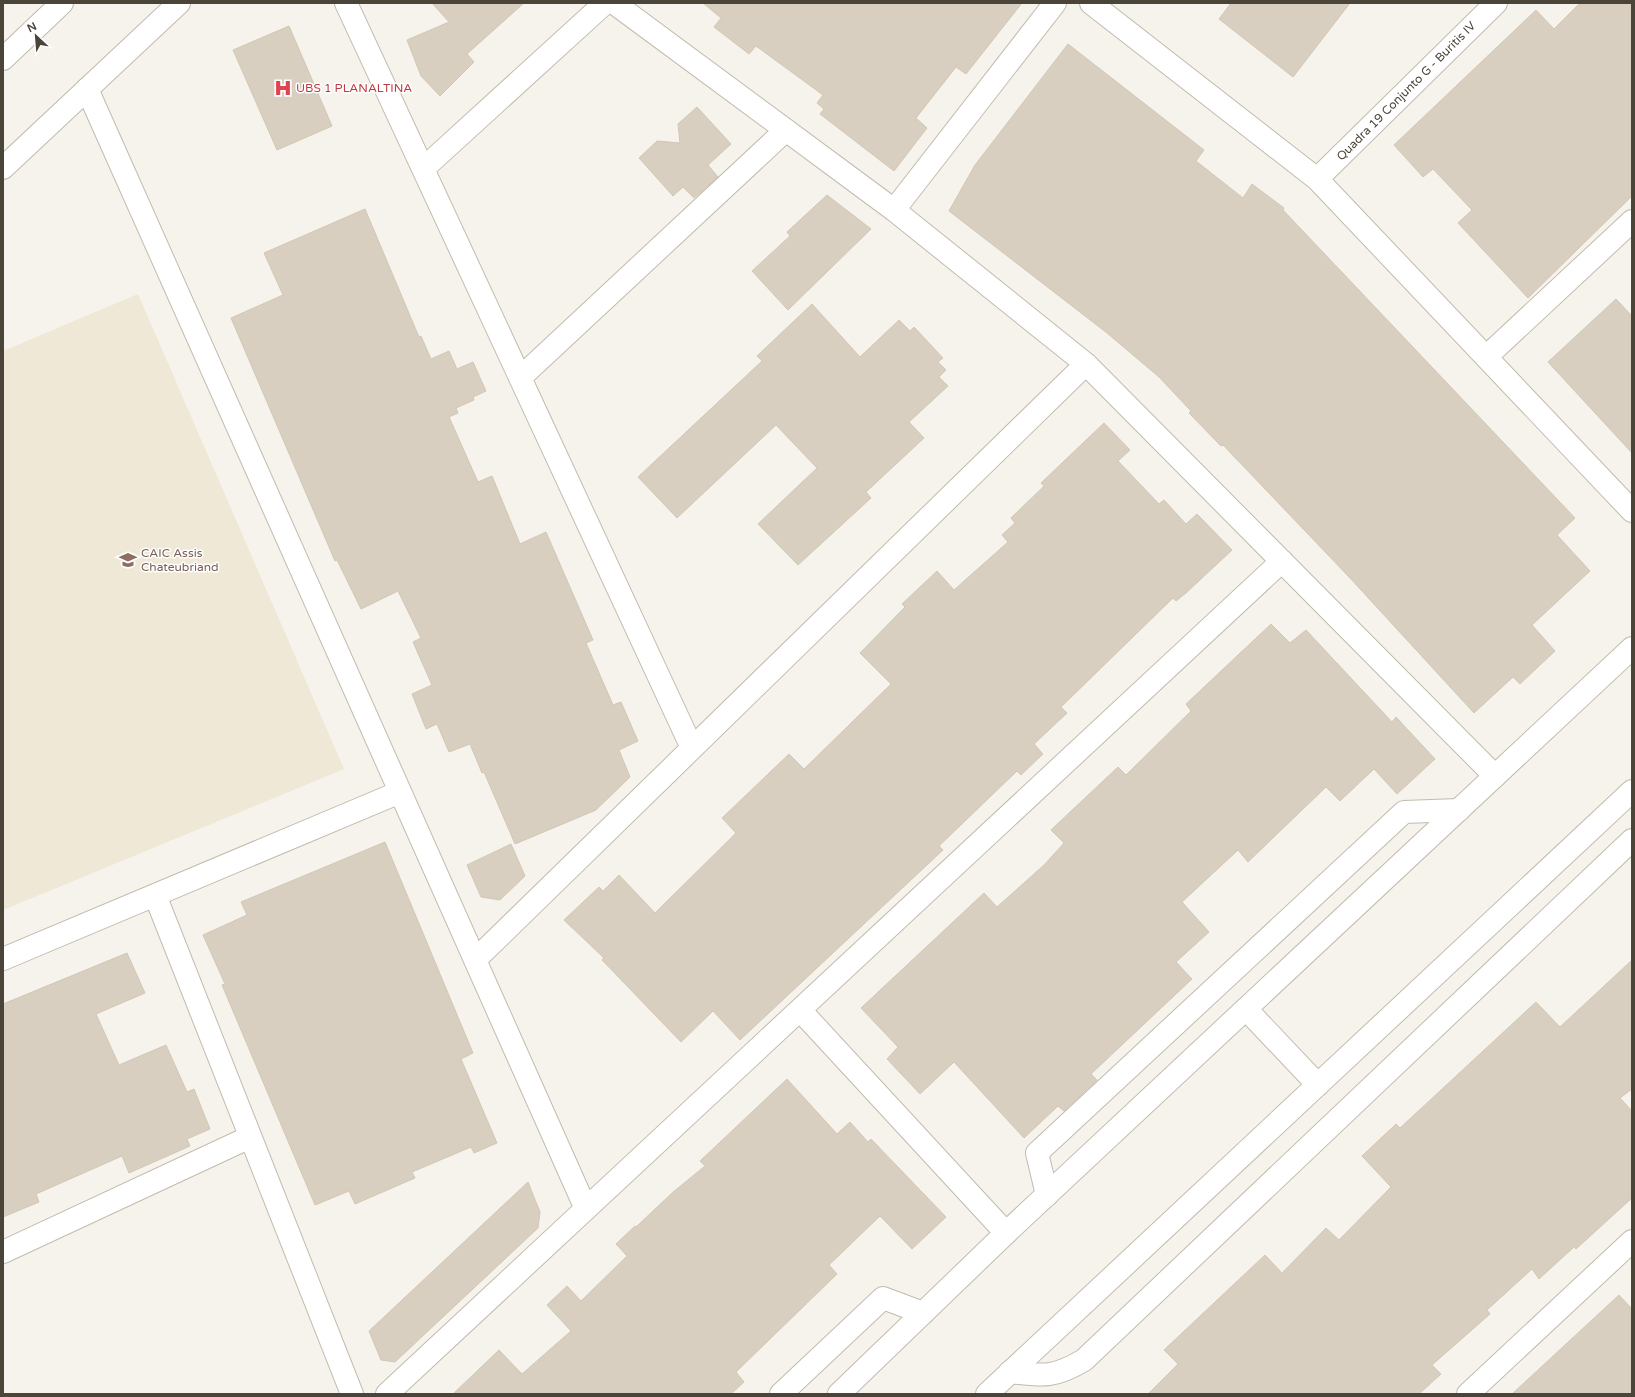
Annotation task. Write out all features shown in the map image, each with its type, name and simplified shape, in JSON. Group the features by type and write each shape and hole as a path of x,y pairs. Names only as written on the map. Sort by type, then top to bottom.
{"street":[{"path":"3,59 62,3"},
{"path":"3,168 179,3"},
{"path":"346,3 424,168 692,748"},
{"path":"424,168 605,3"},
{"path":"614,3 894,210 1086,364 1495,776"},
{"path":"894,210 1055,3"},
{"path":"1091,3 1317,179 1632,512"},
{"name":"Quadra 19 Conjunto G - Buritis IV","path":"1317,179 1496,3"},
{"path":"87,89 586,1209"},
{"path":"521,377 786,130"},
{"path":"1486,357 1632,221"},
{"path":"475,960 1086,364"},
{"path":"387,1394 1282,561"},
{"path":"839,1394 1006,1233 1632,648"},
{"path":"987,1394 1632,791"},
{"path":"3,959 400,792"},
{"path":"1047,1195 1037,1153 1060,1131 1404,812 1459,810"},
{"path":"1010,1372 1042,1376 1065,1371 1084,1360 1632,840"},
{"path":"155,895 352,1394"},
{"path":"1246,1009 1318,1085"},
{"path":"800,1010 1006,1233"},
{"path":"3,1252 250,1138"},
{"path":"1468,1394 1632,1241"},
{"path":"781,1394 883,1298 923,1313"}],"shaded area":[{"name":"CAIC Assis Chateubriand","path":"138,294 344,769 3,910 3,351"}],"building":[{"path":"432,3 524,3 467,54 474,62 440,96 421,76 407,40 449,22"},
{"path":"703,3 1022,3 966,74 956,67 916,118 927,128 894,171 820,114 824,109 817,103 823,95 756,46 749,54 714,27 721,18"},
{"path":"1231,3 1350,3 1293,77 1219,19"},
{"path":"1580,3 1632,3 1632,196 1528,298 1458,223 1472,210 1433,169 1423,177 1394,145 1536,10 1554,29"},
{"name":"UBS 1 PLANALTINA","path":"289,26 332,126 277,150 233,50"},
{"path":"1068,44 1204,150 1196,161 1243,198 1252,184 1284,208 1283,210 1575,518 1557,535 1590,571 1532,625 1555,651 1520,684 1513,677 1474,713 1350,578 1223,445 1221,446 1189,413 1191,411 1159,377 1107,333 949,211 975,165"},
{"path":"697,107 731,144 708,165 718,177 694,198 683,187 673,196 639,158 657,141 680,143 678,124"},
{"path":"827,195 871,229 788,310 752,271 790,236 787,232"},
{"path":"365,209 419,337 421,336 431,359 449,351 457,369 473,362 486,391 473,397 474,400 456,408 458,413 449,417 478,482 492,476 520,544 546,532 593,640 586,643 613,705 621,702 638,741 619,750 630,777 596,810 515,844 484,772 482,773 470,744 449,752 437,724 426,729 412,694 432,685 413,642 421,638 398,591 361,609 337,560 335,561 231,318 283,295 264,253"},
{"path":"1616,299 1632,316 1632,453 1548,362"},
{"path":"812,304 860,357 899,320 910,331 914,327 943,358 938,362 946,370 939,377 948,386 909,422 924,438 866,492 871,498 798,565 758,524 817,468 776,425 677,518 638,477 762,361 757,356"},
{"path":"1104,423 1130,450 1118,461 1159,504 1164,500 1186,524 1197,514 1232,550 1186,593 1176,601 1173,598 1061,707 1067,713 1034,744 1043,754 1021,775 1017,771 939,846 943,850 740,1040 713,1011 681,1042 602,960 604,958 564,920 599,887 603,891 619,875 655,913 736,833 722,818 789,754 804,769 891,684 860,653 905,607 902,604 937,571 954,590 1008,542 1002,535 1015,523 1011,518 1044,486 1041,483"},
{"path":"1271,624 1290,643 1306,630 1392,722 1396,717 1435,759 1397,794 1374,769 1340,801 1326,787 1248,862 1238,850 1182,902 1209,932 1176,962 1192,979 1091,1074 1097,1080 1064,1111 1058,1106 1024,1138 954,1062 920,1094 887,1059 898,1047 861,1008 984,893 997,907 1044,865 1064,843 1051,830 1118,767 1126,775 1191,711 1186,704"},
{"path":"385,842 473,1053 461,1059 497,1143 474,1153 471,1147 412,1172 415,1178 355,1204 349,1191 315,1205 222,985 225,984 203,935 247,915 241,902"},
{"path":"511,844 525,876 500,900 481,897 467,865"},
{"path":"127,953 145,993 96,1014 119,1065 166,1045 187,1092 194,1089 210,1129 187,1139 190,1146 129,1173 122,1156 36,1194 39,1202 3,1217 3,1004"},
{"path":"1632,960 1632,1089 1620,1098 1632,1111 1632,1198 1576,1249 1574,1247 1539,1279 1532,1269 1487,1310 1490,1314 1432,1365 1441,1374 1419,1394 1148,1394 1178,1364 1164,1350 1265,1255 1282,1273 1326,1228 1339,1240 1391,1187 1362,1156 1396,1124 1400,1128 1536,1002 1560,1027"},
{"path":"787,1079 837,1134 850,1122 868,1142 871,1139 946,1217 912,1249 880,1216 829,1265 837,1274 736,1372 744,1382 731,1394 453,1394 499,1350 522,1374 571,1331 547,1305 567,1286 581,1301 627,1256 616,1244 672,1193 705,1166 700,1161"},
{"path":"528,1182 540,1212 538,1228 395,1362 381,1360 369,1331"},
{"path":"1619,1295 1632,1309 1632,1394 1512,1394"}],"place":[{"name":"UBS 1 PLANALTINA","path":"283,88"},
{"name":"CAIC Assis Chateubriand","path":"128,560"}]}
